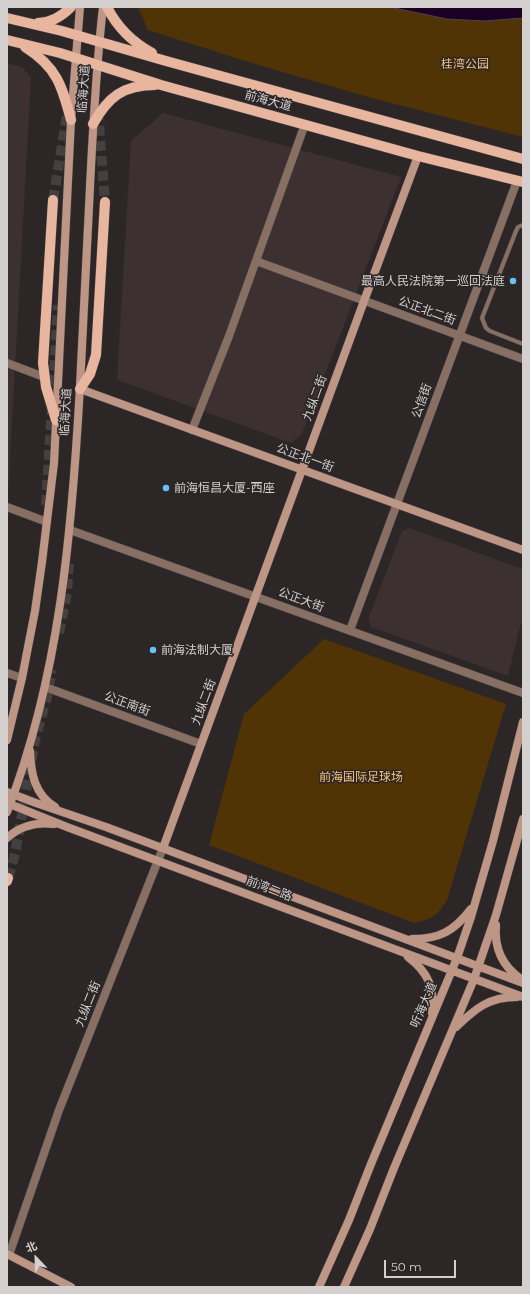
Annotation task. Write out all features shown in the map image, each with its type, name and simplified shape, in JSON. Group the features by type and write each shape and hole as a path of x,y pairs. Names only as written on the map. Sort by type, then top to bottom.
{"main road":[{"path":"28,23 49,22 62,16 71,7"},
{"name":"临海大道","path":"7,740 22,678 36,604 54,463 72,120 80,7"},
{"name":"临海大道","path":"8,806 10,793 30,745 45,687 62,595 70,530 76,467 93,124 102,7"},
{"path":"107,7 121,28 132,40 144,49 166,61"},
{"name":"前海大道","path":"7,18 78,36 523,159"},
{"name":"前海大道","path":"7,40 76,57 161,85 418,156 520,181"},
{"path":"20,44 41,58 57,78 62,86 72,120"},
{"path":"93,124 104,106 119,93 137,86 161,85"},
{"name":"九纵二街","path":"163,848 418,156"},
{"path":"53,200 43,356 44,377 56,420"},
{"path":"80,389 90,374 96,355 105,202"},
{"name":"公正北一街","path":"80,389 523,550"},
{"name":"听海大道","path":"319,1287 349,1220 457,958 493,841 523,722"},
{"path":"30,745 34,781 45,799 62,812"},
{"name":"前湾二路","path":"10,793 163,848 478,966 523,981"},
{"name":"前湾二路","path":"8,806 474,978 523,998"},
{"path":"344,1287 370,1229 474,978 496,915 523,819"},
{"path":"7,838 16,831 31,825 52,824 67,827"},
{"path":"402,937 425,939 444,934 462,920 474,905"},
{"path":"496,915 496,941 498,951 507,967 523,981"},
{"path":"395,950 416,963 428,978 432,996 432,1019"},
{"path":"453,1030 467,1016 486,1002 505,997 523,998"},
{"path":"8,1254 71,1287"}],"street":[{"path":"192,430 306,124"},
{"name":"公信街","path":"350,630 482,274 520,181"},
{"name":"公正北二街","path":"256,261 523,359"},
{"path":"7,363 44,377"},
{"path":"7,507 47,522"},
{"name":"公正大街","path":"70,530 523,693"},
{"path":"7,673 22,678"},
{"name":"公正南街","path":"45,687 201,744"},
{"name":"九纵二街","path":"8,1254 59,1110 163,848"}],"lane":[{"path":"523,224 518,227 516,231 482,318 490,332 523,344"},
{"path":"482,274 497,279"}],"shaded area":[{"path":"390,7 523,7 523,18 484,21 447,19"},
{"path":"7,63 22,67 31,77 8,495"},
{"path":"163,113 401,177 302,434 291,443 117,380 131,141"},
{"path":"409,528 523,569 523,615 508,676 371,627 368,619 402,531"}],"green space":[{"name":"桂湾公园","path":"138,7 523,7 523,137 368,97 242,60 148,30"},
{"name":"前海国际足球场","path":"324,639 506,704 447,900 434,916 425,920 414,923 209,845 244,714"}],"tunnel":[{"path":"53,200 68,109"},
{"path":"98,111 105,202"},
{"path":"46,505 58,305"},
{"path":"59,633 67,593 69,560"},
{"path":"8,878 15,854 35,740 47,697 52,670"}],"place":[{"name":"最高人民法院第一巡回法庭","path":"513,281"},
{"name":"前海恒昌大厦-西座","path":"166,488"},
{"name":"前海法制大厦","path":"153,650"}]}
